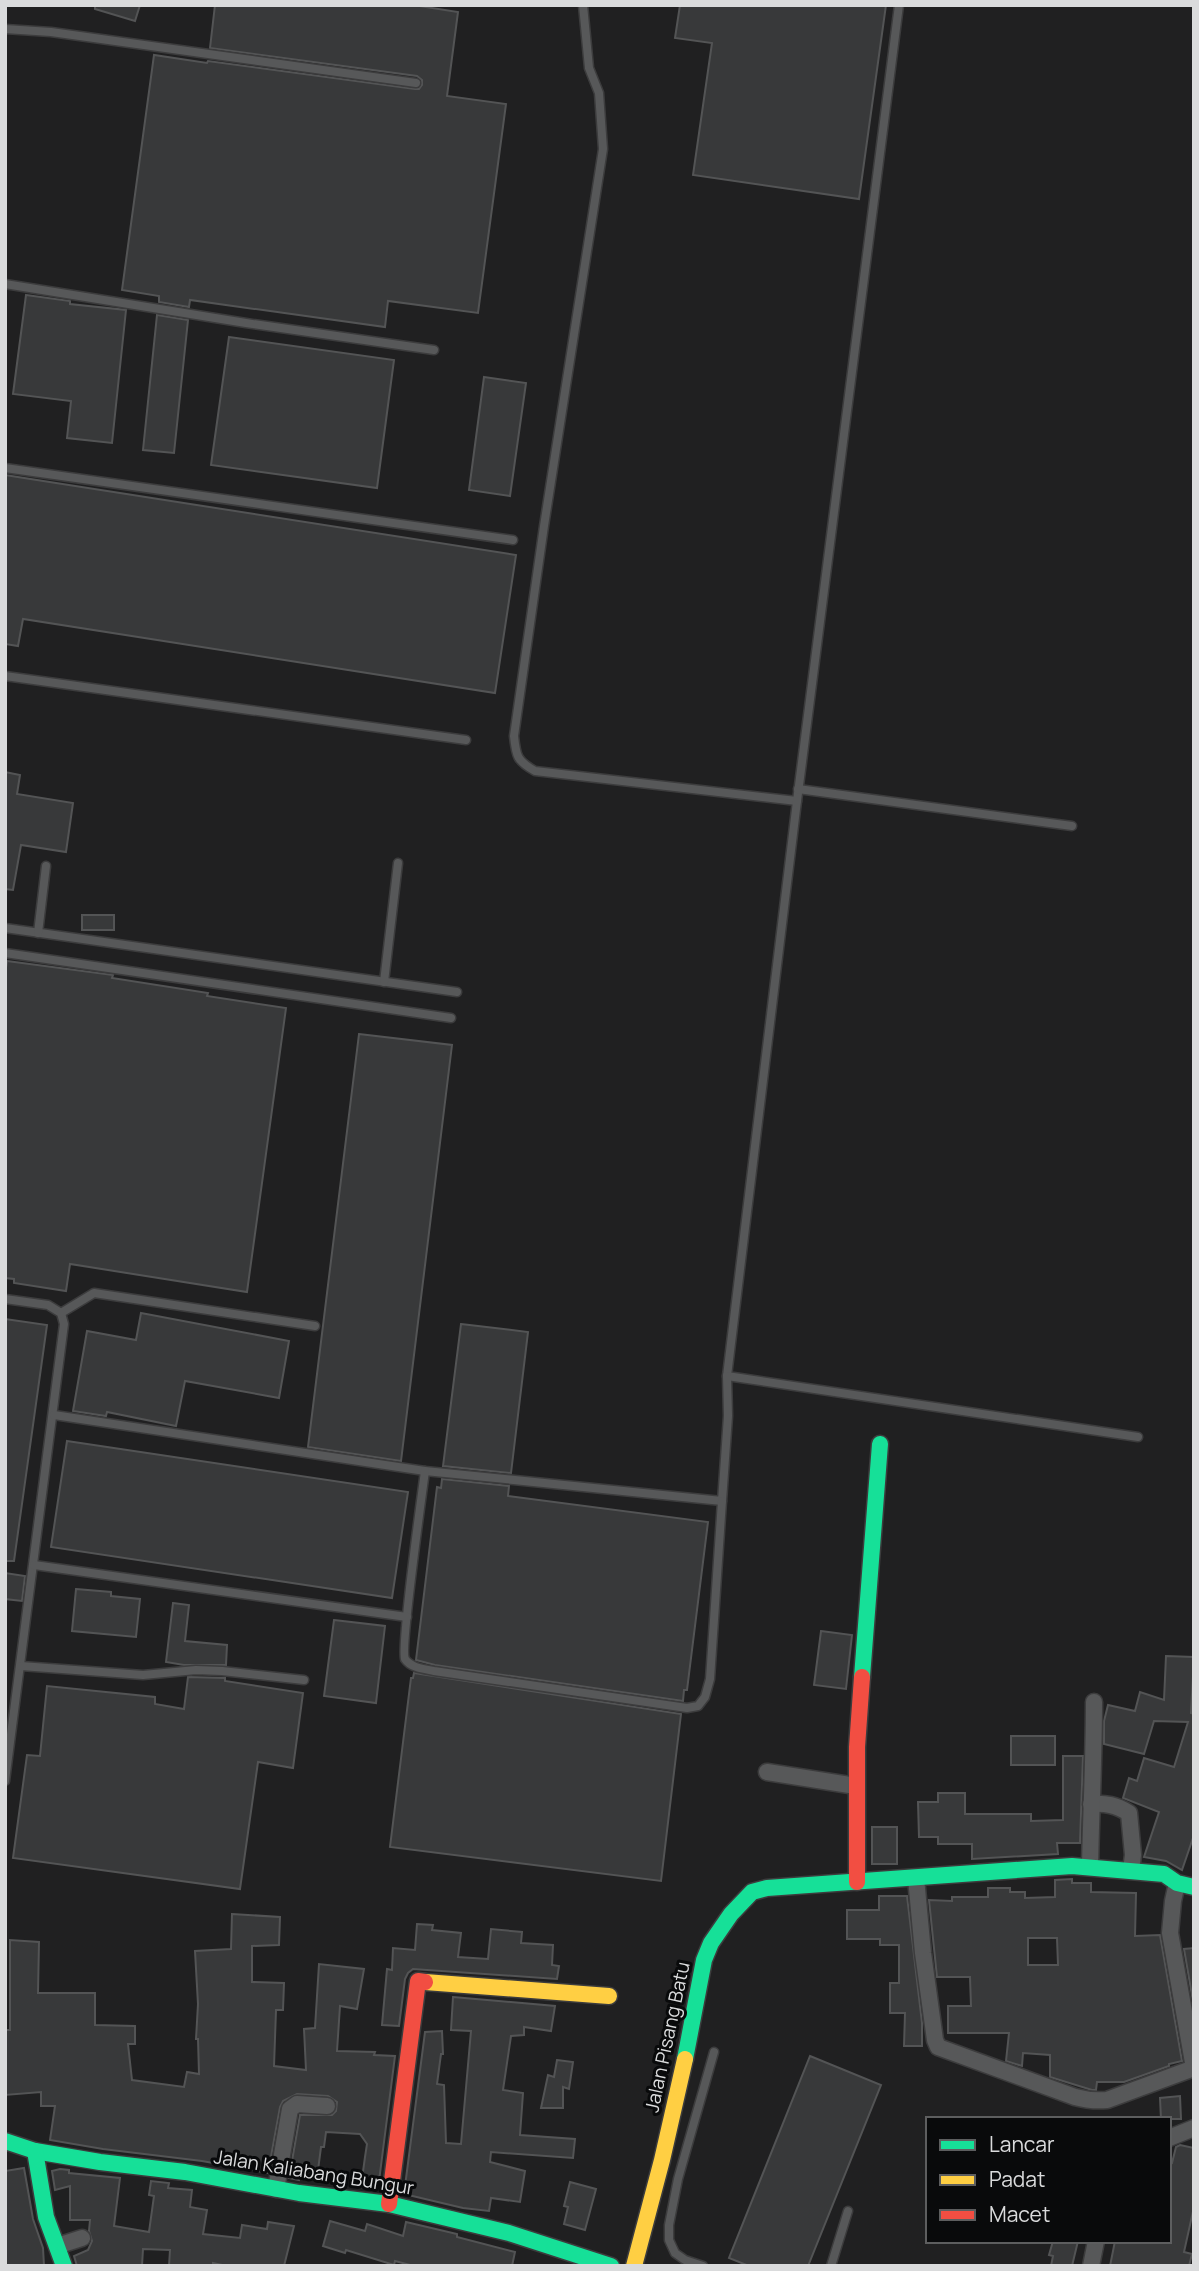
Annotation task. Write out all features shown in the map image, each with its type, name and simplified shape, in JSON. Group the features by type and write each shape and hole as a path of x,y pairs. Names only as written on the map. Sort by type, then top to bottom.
{"street":[{"path":"857,1882 858,1734 880,1444"},
{"path":"1090,1867 1094,1702"},
{"path":"767,1772 856,1786"},
{"path":"1091,1804 1118,1806 1129,1813 1133,1855 1131,1870"},
{"name":"Jalan Pisang Batu","path":"634,2266 662,2160 704,1960 711,1943 731,1914 752,1892 767,1888 1072,1866 1164,1874 1177,1882 1194,1887"},
{"path":"916,1878 923,1953 938,2048 1075,2097 1098,2101 1194,2068 1170,1933 1177,1882"},
{"path":"389,2204 418,1981 609,1996"},
{"path":"276,2189 290,2109 293,2105 304,2103 327,2106"},
{"path":"1171,2137 1194,2128"},
{"name":"Jalan Kaliabang Bungur","path":"5,2141 35,2151 389,2204 509,2233 611,2266"},
{"path":"35,2151 46,2217 64,2266"},
{"path":"57,2246 82,2238"},
{"path":"1091,2266 1097,2243"}],"lane":[{"path":"583,5 589,68 599,93 603,149 544,526 514,736 516,755 535,772 797,802"},
{"path":"425,1471 407,1616 404,1653 406,1661 413,1666 434,1671 687,1708 698,1706 705,1698 712,1661 728,1416 727,1376 798,789 899,5"},
{"path":"5,29 51,32 416,83"},
{"path":"5,284 434,350"},
{"path":"5,468 513,540"},
{"path":"5,676 466,740"},
{"path":"798,789 1073,826"},
{"path":"384,982 398,863"},
{"path":"38,933 46,866"},
{"path":"5,928 457,992"},
{"path":"5,954 451,1018"},
{"path":"61,1313 94,1293 315,1326"},
{"path":"5,1299 48,1305 61,1313 64,1324 5,1781"},
{"path":"727,1376 1138,1437"},
{"path":"54,1415 425,1471 722,1501"},
{"path":"34,1565 407,1616"},
{"path":"21,1666 143,1675 196,1670 222,1671 304,1680"},
{"path":"703,2266 685,2260 675,2253 669,2240 669,2225 678,2179 714,2052"},
{"path":"831,2266 848,2211"}],"building":[{"path":"95,5 140,5 135,21 95,9"},
{"path":"215,5 413,5 458,12 447,96 506,104 478,313 388,301 385,327 190,300 189,307 159,302 159,296 122,290 154,55 415,89 422,85 422,80 417,76 210,48"},
{"path":"680,5 886,5 859,199 693,175 712,43 675,38"},
{"path":"26,295 70,301 70,304 126,310 112,443 67,438 71,401 13,394"},
{"path":"157,315 188,320 174,453 143,450"},
{"path":"229,337 394,360 377,488 211,465"},
{"path":"484,377 526,383 510,496 469,490"},
{"path":"5,475 516,555 495,693 23,619 18,646 5,644"},
{"path":"5,772 20,775 17,794 73,803 66,852 21,845 13,890 5,889"},
{"path":"82,915 114,915 114,930 82,930"},
{"path":"7,961 113,975 112,978 286,1008 247,1292 70,1264 66,1291 14,1283 14,1279 5,1278"},
{"path":"359,1034 452,1045 401,1461 308,1447"},
{"path":"141,1313 289,1341 279,1398 185,1381 176,1426 107,1412 106,1416 73,1411 87,1331 136,1340"},
{"path":"5,1319 47,1325 14,1561 5,1561"},
{"path":"461,1324 528,1332 511,1473 443,1466"},
{"path":"67,1441 408,1492 392,1598 51,1547"},
{"path":"442,1479 509,1486 508,1496 708,1522 687,1690 684,1690 683,1701 416,1660 437,1487 441,1488"},
{"path":"5,1573 25,1576 22,1601 5,1599"},
{"path":"76,1589 111,1592 111,1596 140,1599 136,1637 72,1631"},
{"path":"173,1603 189,1605 185,1641 227,1645 226,1665 166,1662"},
{"path":"334,1620 385,1626 376,1703 324,1696"},
{"path":"821,1631 852,1635 846,1689 814,1685"},
{"path":"1166,1656 1194,1657 1191,1713 1194,1714 1194,1835 1182,1870 1166,1861 1144,1857 1159,1812 1123,1798 1129,1778 1137,1781 1144,1758 1174,1767 1188,1722 1154,1721 1144,1754 1104,1744 1104,1721 1108,1705 1135,1711 1140,1692 1164,1700"},
{"path":"414,1673 681,1714 661,1881 390,1847 411,1678"},
{"path":"188,1677 225,1678 225,1681 303,1693 293,1768 258,1762 240,1889 13,1858 27,1755 40,1756 47,1686 155,1697 155,1704 184,1709"},
{"path":"1011,1736 1055,1736 1055,1765 1011,1765"},
{"path":"1063,1756 1083,1756 1080,1843 1057,1843 1058,1854 972,1859 972,1844 938,1844 938,1837 919,1837 918,1802 938,1802 938,1793 965,1793 965,1814 1031,1814 1031,1821 1063,1820"},
{"path":"872,1827 897,1827 897,1864 872,1864"},
{"path":"1072,1879 1072,1883 1091,1883 1091,1892 1136,1893 1135,1936 1160,1935 1182,2061 1124,2082 1097,2082 1096,2090 1092,2090 1050,2077 1050,2055 1023,2053 1022,2066 1006,2061 1009,2033 948,2033 948,2006 971,2006 970,1977 937,1977 929,1900 952,1901 952,1897 988,1897 988,1888 1010,1888 1010,1892 1025,1892 1025,1898 1055,1897 1055,1880","holes":["1028,1938 1057,1938 1058,1965 1028,1965"]},
{"path":"879,1896 907,1896 922,2023 922,2046 904,2046 905,2013 890,2013 890,1983 899,1983 899,1945 880,1945 880,1939 847,1939 847,1910 879,1910"},
{"path":"232,1914 280,1917 279,1945 252,1946 252,1982 284,1983 283,2010 276,2010 274,2066 306,2070 304,2029 315,2028 319,1964 364,1969 357,2009 340,2006 337,2051 375,2052 374,2055 395,2056 378,2189 352,2186 353,2178 362,2179 367,2144 360,2134 326,2132 317,2178 289,2178 300,2115 332,2115 336,2111 337,2102 328,2096 297,2094 283,2101 268,2173 50,2140 55,2106 41,2106 41,2092 5,2095 5,2030 10,2030 10,1940 39,1942 38,1993 95,1993 95,2025 135,2026 135,2044 128,2044 132,2080 184,2087 187,2072 199,2074 195,1951 231,1949"},
{"path":"417,1924 433,1925 432,1930 461,1933 458,1957 488,1959 491,1929 522,1932 521,1943 553,1945 552,1965 559,1966 557,1979 413,1969 405,1979 399,2026 382,2025 387,1969 392,1970 393,1948 415,1950"},
{"path":"1194,1948 1194,2007 1184,1949"},
{"path":"453,1997 555,2006 551,2031 524,2027 524,2035 511,2036 503,2090 523,2093 520,2135 575,2139 573,2158 491,2152 490,2162 525,2171 520,2202 491,2198 489,2211 463,2208 404,2194 425,2032 442,2031 443,2054 437,2084 444,2085 446,2143 461,2144 471,2031 451,2030"},
{"path":"810,2056 881,2085 808,2266 749,2266 729,2258"},
{"path":"557,2060 573,2062 569,2089 563,2087 563,2108 541,2108 548,2075 554,2077"},
{"path":"1180,2096 1181,2119 1161,2117 1160,2098"},
{"path":"1180,2145 1194,2148 1194,2207 1184,2252 1192,2254 1189,2266 1110,2266 1115,2243 1171,2243 1171,2163 1176,2147"},
{"path":"24,2168 33,2219 43,2248 44,2266 5,2266 5,2171"},
{"path":"69,2170 69,2173 120,2178 114,2226 149,2232 154,2196 149,2195 151,2181 169,2183 168,2188 192,2190 190,2207 207,2210 203,2234 240,2238 242,2225 267,2229 268,2222 294,2226 284,2266 227,2266 213,2263 213,2266 169,2266 170,2250 143,2249 142,2266 77,2266 74,2256 88,2250 92,2241 90,2220 70,2220 70,2186 55,2190 52,2171"},
{"path":"570,2182 596,2189 585,2230 564,2224 568,2207 564,2206"},
{"path":"330,2221 365,2231 367,2224 403,2236 406,2222 515,2252 512,2266 414,2266 395,2261 394,2265 323,2246"},
{"path":"1052,2243 1078,2243 1072,2266 1051,2266 1053,2256 1049,2255"}],"traffic: fast":[{"path":"862,1677 880,1444"},
{"path":"685,2059 704,1960 711,1943 731,1914 752,1892 767,1888 1072,1866 1164,1874 1177,1883 1194,1887"},
{"path":"5,2141 35,2151 100,2162 185,2172 299,2193 389,2204 509,2233 611,2266"},
{"path":"35,2151 46,2217 64,2266"}],"traffic: slow":[{"path":"425,1982 609,1996"},
{"path":"634,2266 685,2059"}],"traffic: jam":[{"path":"857,1882 857,1747 862,1677"},
{"path":"389,2204 418,1981 425,1982"}]}
